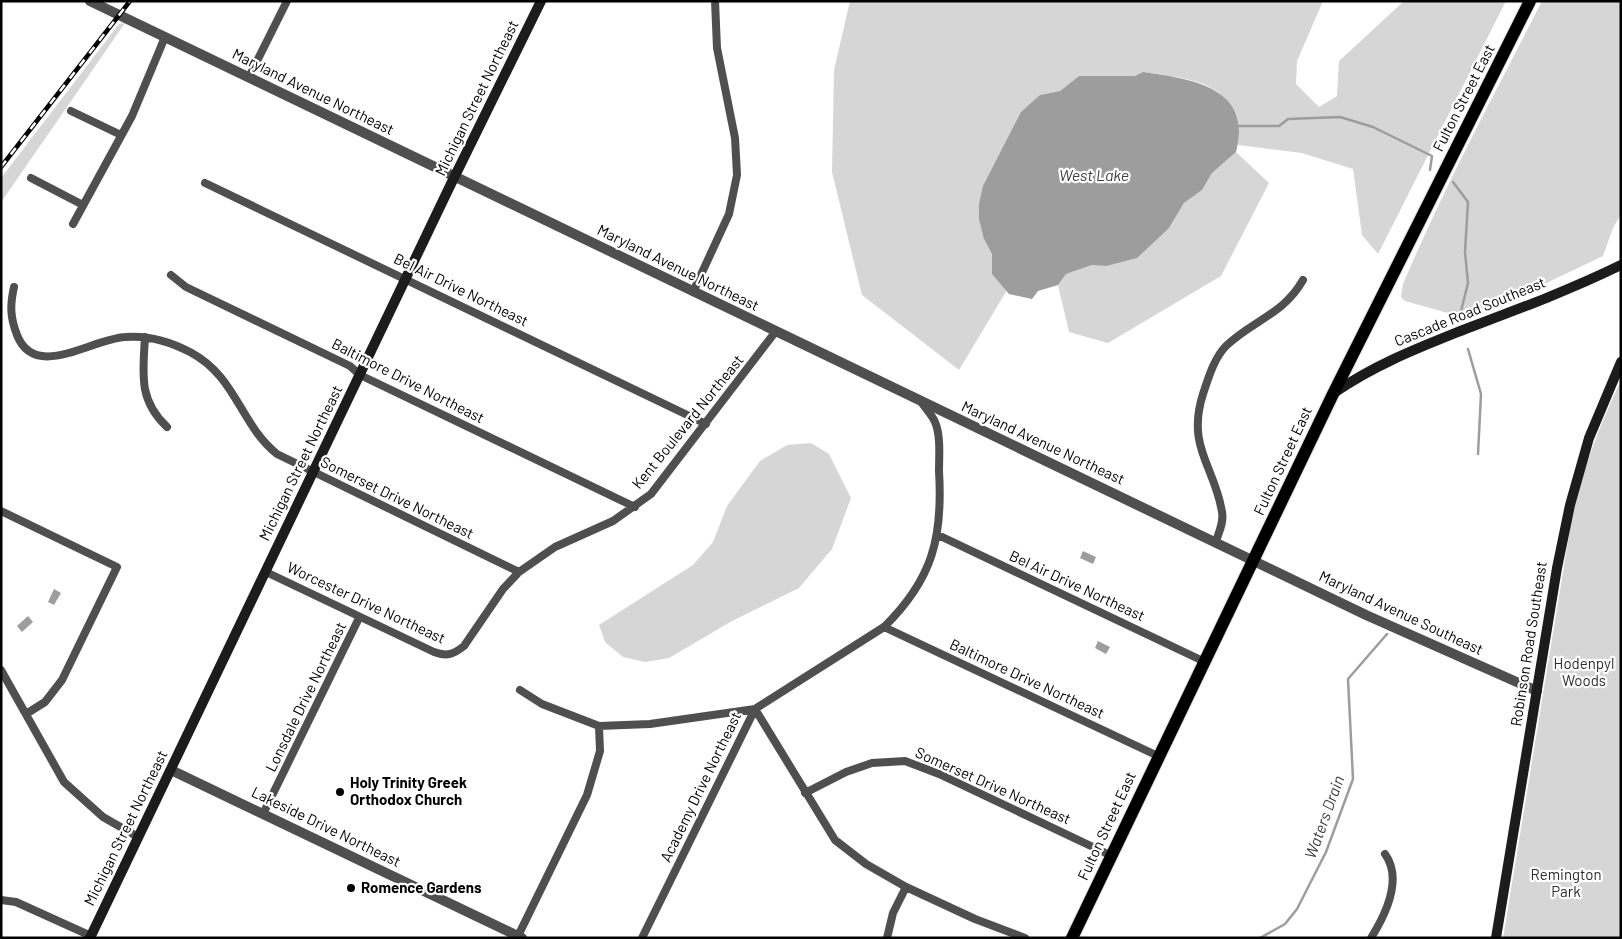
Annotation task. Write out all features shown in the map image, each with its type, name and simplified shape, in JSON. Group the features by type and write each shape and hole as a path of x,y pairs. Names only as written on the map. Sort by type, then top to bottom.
{"main road":[{"name":"Michigan Street Northeast","path":"90,937 455,177 542,1"},
{"name":"Fulton Street East","path":"1072,938 1203,661 1333,394 1530,1"},
{"name":"Cascade Road Southeast","path":"1333,394 1360,376 1395,358 1555,294 1621,265"},
{"name":"Robinson Road Southeast","path":"1496,938 1557,568 1577,476 1588,438 1621,362"}],"street":[{"name":"Maryland Avenue Northeast","path":"90,1 922,403 1254,559"},
{"path":"249,77 287,1"},
{"path":"693,292 729,214 737,175 735,138 717,48 715,1"},
{"path":"73,224 121,135 165,37"},
{"path":"71,111 121,135"},
{"path":"31,178 83,205"},
{"name":"Bel Air Drive Northeast","path":"205,183 706,424"},
{"name":"Baltimore Drive Northeast","path":"171,275 186,287 350,366 360,375 635,507"},
{"path":"1216,541 1223,513 1199,442 1197,424 1202,396 1213,366 1225,347 1248,329 1280,309 1294,296 1303,280"},
{"name":"Somerset Drive Northeast","path":"14,287 10,304 14,327 22,345 40,357 61,355 109,339 145,337 173,344 192,353 213,368 232,390 252,428 277,454 519,572"},
{"name":"Kent Boulevard Northeast","path":"456,652 464,646 503,589 519,572 555,547 612,521 635,507 651,494 776,331"},
{"path":"145,337 143,378 147,402 155,416 167,427"},
{"name":"Academy Drive Northeast","path":"642,938 755,709 884,627 902,610 929,564 938,535 941,505 938,435 935,421 922,403"},
{"path":"1,511 117,567 62,680 45,702 26,714"},
{"name":"Bel Air Drive Northeast","path":"938,535 1203,661"},
{"name":"Maryland Avenue Southeast","path":"1254,559 1366,615 1537,691"},
{"name":"Worcester Drive Northeast","path":"266,572 359,618 434,652 443,655 456,652"},
{"name":"Lonsdale Drive Northeast","path":"264,814 359,618"},
{"name":"Baltimore Drive Northeast","path":"884,627 1158,756"},
{"path":"1,670 53,766 64,782 96,813 138,837"},
{"path":"520,690 542,704 599,726 650,724 755,709 835,840 866,864 906,887 975,919 1025,938"},
{"path":"520,937 587,795 600,751 599,726"},
{"name":"Somerset Drive Northeast","path":"805,793 846,772 872,763 905,761 939,774 1112,856"},
{"name":"Lakeside Drive Northeast","path":"171,770 520,937"},
{"path":"1371,938 1390,898 1393,881 1392,864 1384,854"},
{"path":"886,938 893,913 906,887"},
{"path":"1,900 16,902 90,937"}],"green space":[{"path":"850,1 1323,1 1297,61 1296,84 1319,107 1337,96 1339,61 1404,1 1506,1 1378,254 1362,235 1353,169 1302,153 1238,145 1237,124 1232,108 1223,96 1211,88 1180,78 1143,72 1135,76 1079,76 1060,91 1040,95 984,239 992,254 992,274 1007,290 959,370 862,295 832,172 834,70"},
{"path":"1542,1 1621,1 1621,214 1613,228 1603,256 1538,287 1492,306 1455,315 1405,301 1401,297 1403,284 1435,212"},
{"path":"125,23 1,202 1,178 119,24"},
{"path":"1236,152 1269,183 1221,276 1108,343 1069,332 1058,285 1066,274 1092,265 1106,266 1169,228 1184,203 1202,190 1212,173"},
{"path":"1621,380 1621,938 1503,938 1573,511 1582,477 1594,444"},
{"path":"811,443 829,454 851,498 832,549 799,588 732,621 669,658 645,662 623,657 605,642 599,625 693,565 713,542 727,506 760,461 787,445"}],"water":[{"name":"West Lake","path":"1143,72 1181,78 1198,83 1214,90 1227,100 1236,113 1239,130 1236,152 1212,173 1202,190 1184,203 1169,228 1137,258 1106,266 1092,265 1066,274 1058,285 1038,291 1032,299 1009,294 992,274 992,254 984,239 979,219 979,204 983,186 1021,112 1040,95 1060,91 1079,76 1135,76"},
{"path":"1083,551 1096,557 1093,564 1080,558"},
{"path":"54,589 61,593 54,605 48,602"},
{"path":"28,616 33,622 22,632 17,626"},
{"path":"1098,641 1110,647 1106,654 1095,648"}],"waterway":[{"name":"Waters Drain","path":"1239,126 1279,126 1288,119 1340,117 1373,127 1432,156 1430,170"},
{"name":"Waters Drain","path":"1453,182 1468,202 1465,252 1468,283 1461,311"},
{"name":"Waters Drain","path":"1468,349 1481,394 1478,454"},
{"name":"Waters Drain","path":"1260,938 1285,924 1297,909 1326,852 1353,779 1348,679 1387,634"}],"railway":[{"path":"1,167 130,1"}],"place":[{"name":"Holy Trinity Greek Orthodox Church","path":"340,792"},
{"name":"Romence Gardens","path":"351,888"}],"park label":[{"name":"Hodenpyl Woods","path":"1584,672"},
{"name":"Remington Park","path":"1566,884"}]}
